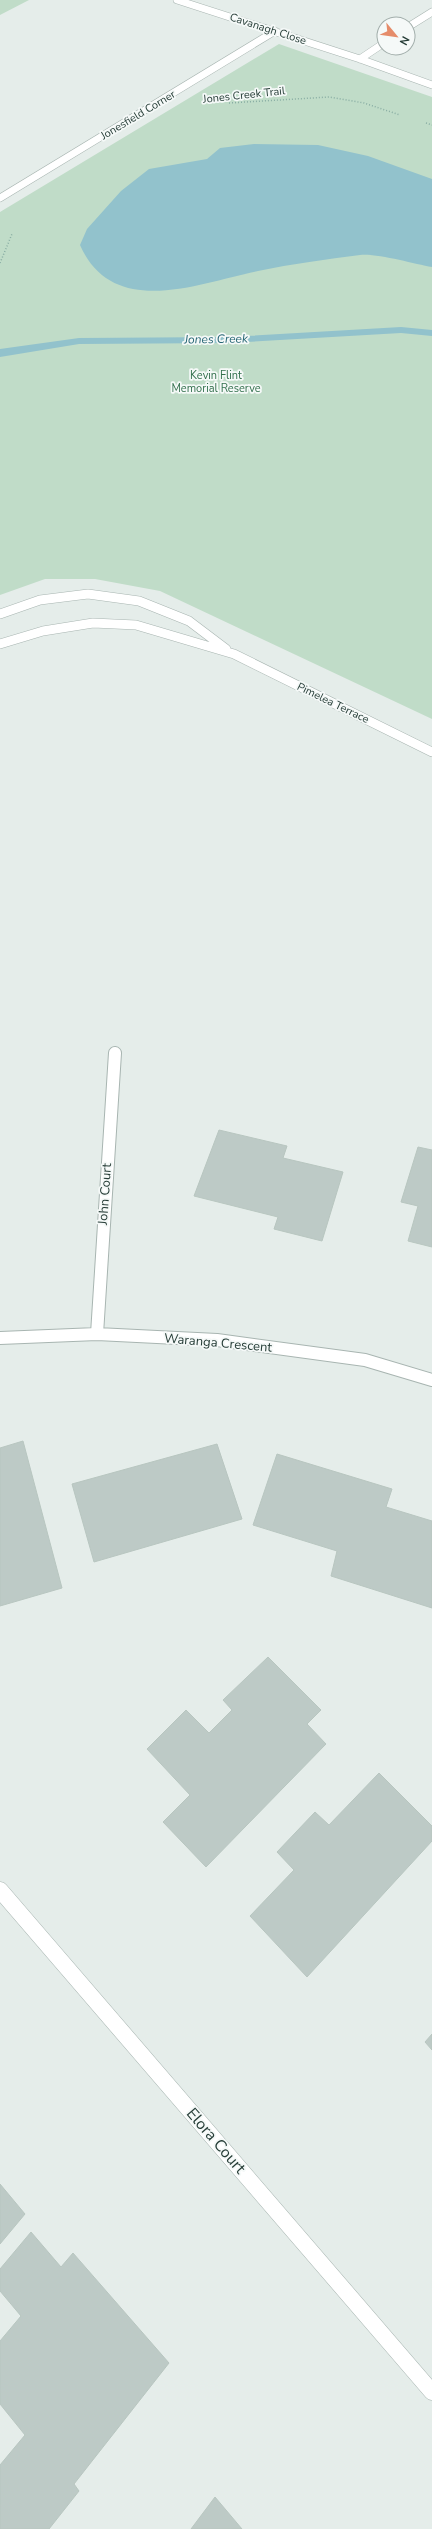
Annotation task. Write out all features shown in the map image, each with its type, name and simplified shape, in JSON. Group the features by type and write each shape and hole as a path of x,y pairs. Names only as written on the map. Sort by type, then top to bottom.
{"street":[{"name":"Cavanagh Close","path":"177,0 360,59 432,85"},
{"path":"416,22 432,12"},
{"name":"Jonesfield Corner","path":"0,198 275,31"},
{"path":"360,59 376,48"},
{"name":"Pimelea Terrace","path":"0,614 40,600 88,594 139,601 189,621 234,654"},
{"name":"Pimelea Terrace","path":"0,644 43,631 93,623 136,625 234,654 432,752"},
{"name":"John Court","path":"97,1334 115,1053"},
{"name":"Waranga Crescent","path":"0,1338 97,1334 216,1340 358,1359 432,1380"},
{"name":"Elora Court","path":"0,1890 432,2392"}],"path":[{"name":"Jones Creek Trail","path":"227,103 329,96 364,103 402,115"},
{"path":"424,122 432,125"},
{"path":"0,263 14,228"}],"green space":[{"path":"0,0 29,0 0,15"},
{"name":"Kevin Flint Memorial Reserve","path":"279,44 432,97 432,719 160,591 95,579 45,579 0,595 0,212"}],"water":[{"path":"254,144 318,145 368,156 432,179 432,267 386,257 360,255 284,266 210,283 159,291 135,289 113,282 95,268 80,245 87,229 121,191 149,169 207,159 220,148"}],"building":[{"path":"219,1130 287,1146 283,1158 343,1172 322,1241 274,1229 278,1217 194,1196"},
{"path":"418,1147 432,1150 432,1247 408,1241 418,1206 401,1202"},
{"path":"23,1441 62,1588 0,1606 0,1448"},
{"path":"217,1444 242,1519 94,1562 72,1484"},
{"path":"277,1454 392,1489 386,1507 432,1521 432,1608 331,1576 337,1551 253,1525"},
{"path":"268,1657 321,1710 307,1724 326,1744 206,1867 163,1822 190,1795 147,1749 186,1710 209,1733 232,1710 223,1700"},
{"path":"379,1773 432,1826 432,1841 307,1977 250,1916 294,1870 277,1852 315,1812 329,1825"},
{"path":"432,2034 432,2050 425,2042"},
{"path":"0,2184 25,2214 0,2244"},
{"path":"31,2232 61,2267 73,2253 169,2363 74,2484 79,2491 49,2529 0,2529 0,2465 25,2435 0,2404 0,2341 21,2316 0,2291 0,2269"},
{"path":"215,2497 242,2529 191,2529"}],"waterway":[{"name":"Jones Creek","path":"0,353 79,341 228,340 401,330 432,333"}]}
